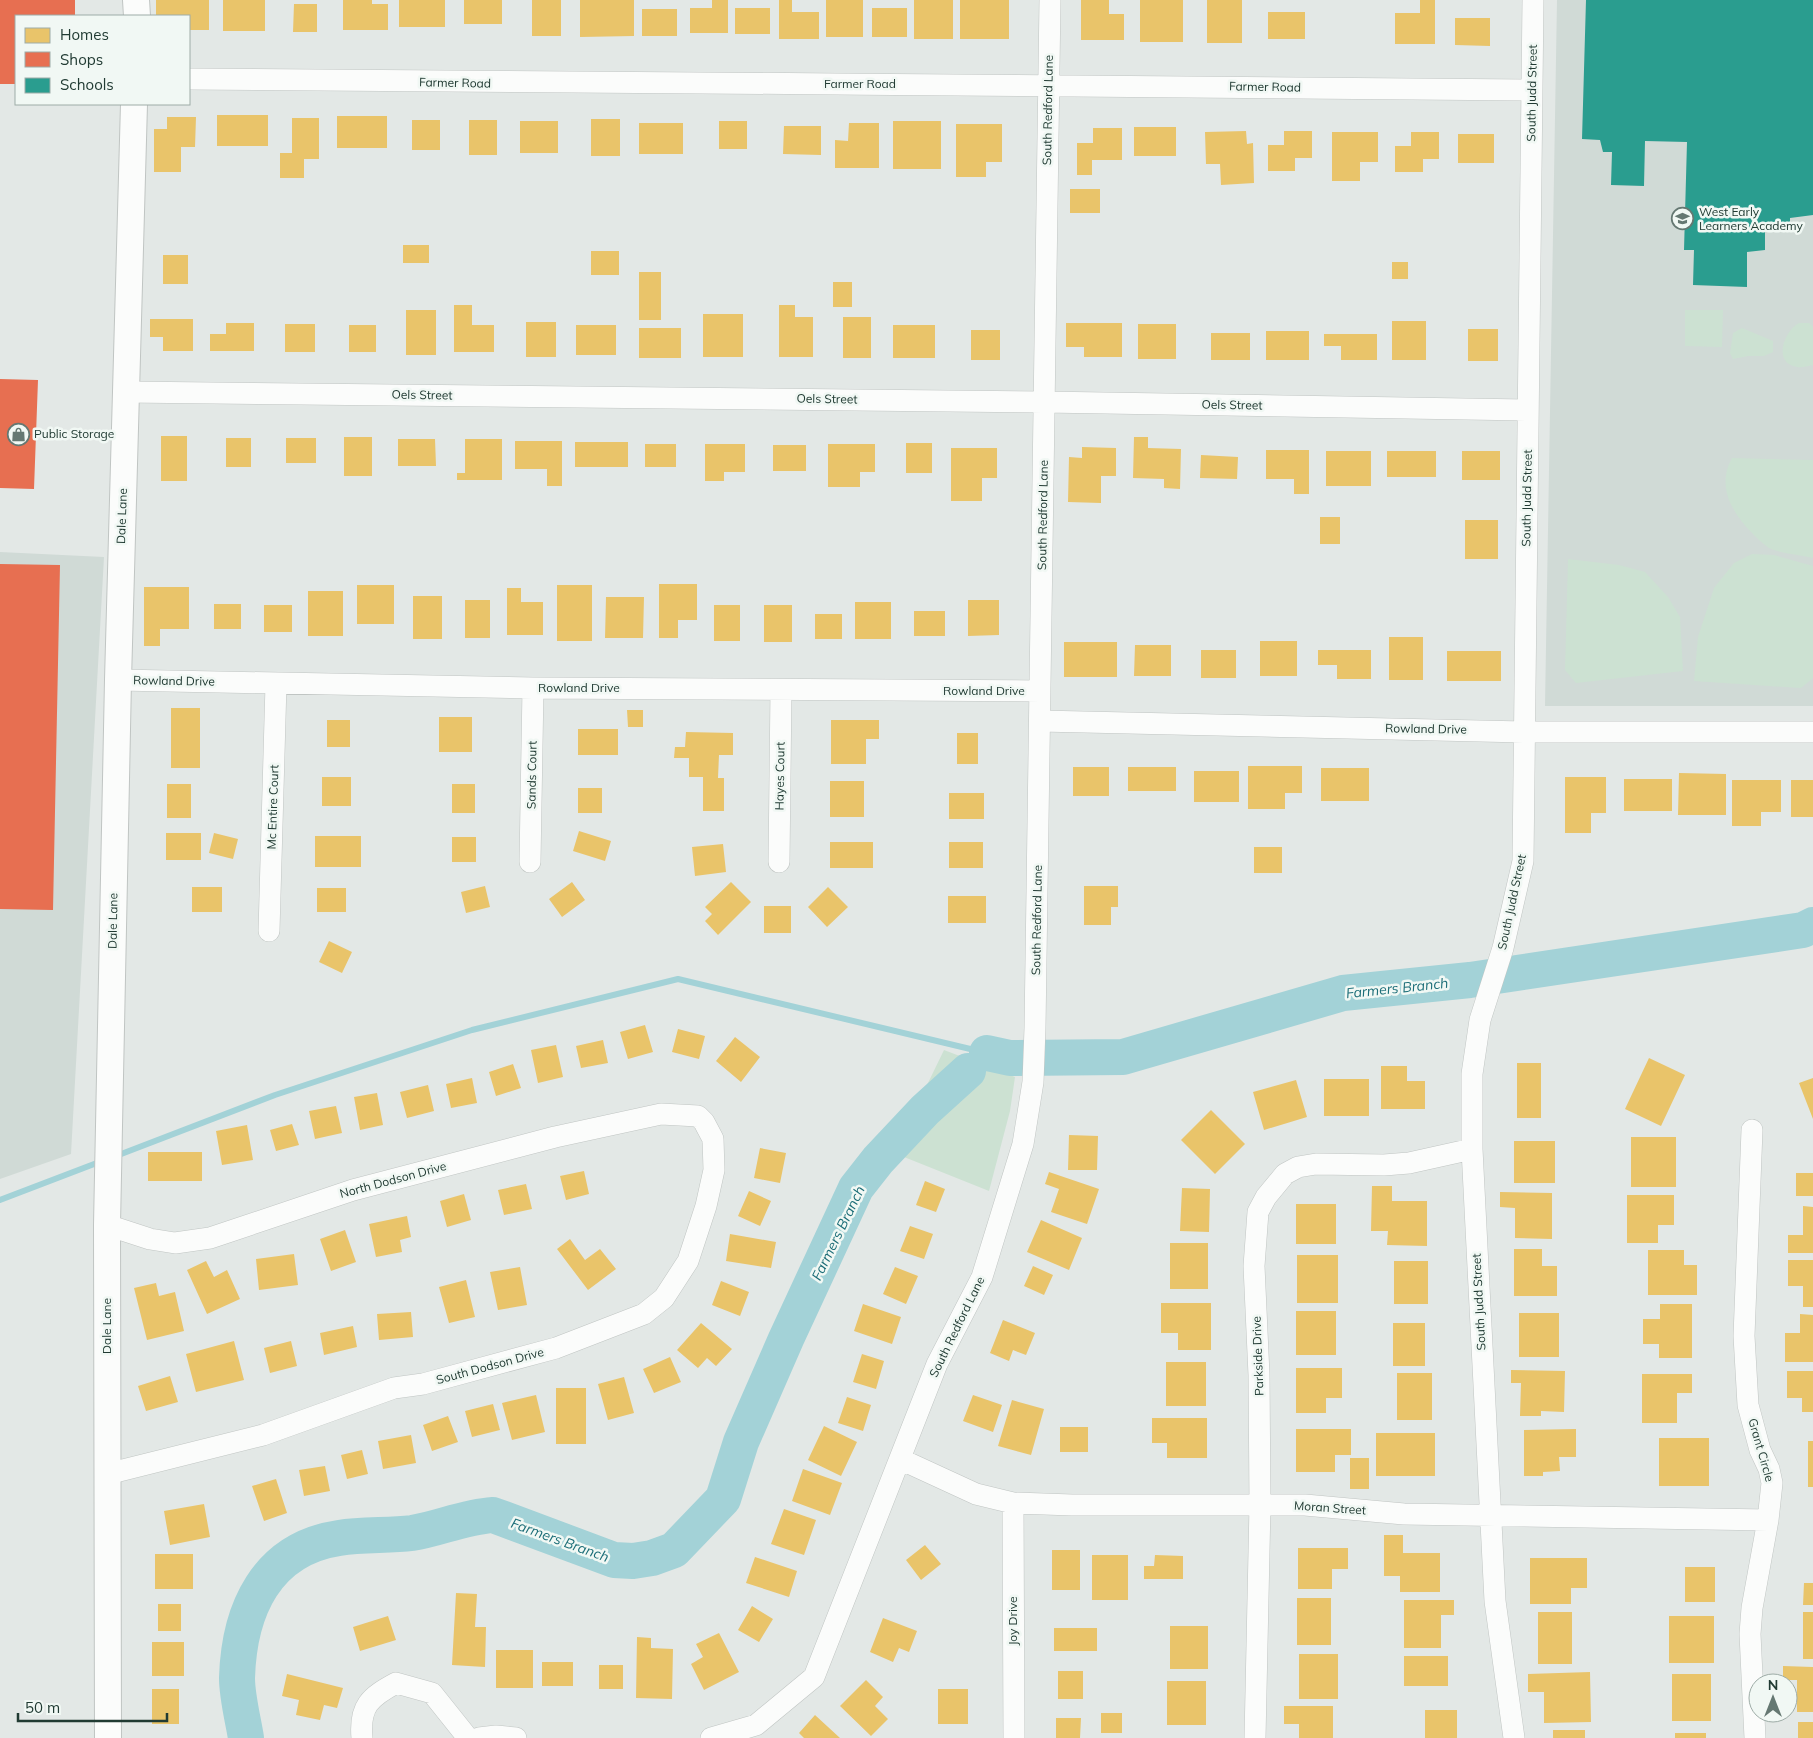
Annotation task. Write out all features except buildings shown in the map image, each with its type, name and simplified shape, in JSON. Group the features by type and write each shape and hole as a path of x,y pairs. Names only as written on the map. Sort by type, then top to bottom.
{"street":[{"path":"136,0 136,15"},
{"name":"South Redford Lane","path":"711,1738 756,1725 814,1677 937,1364 982,1277 1023,1144 1033,1082 1035,1028 1050,0"},
{"name":"South Judd Street","path":"1514,1738 1495,1600 1472,1149 1472,1074 1480,1020 1503,948 1523,861 1531,90 1534,0"},
{"name":"Farmer Road","path":"190,79 591,84 1049,84 1531,90"},
{"name":"Dale Lane","path":"108,1738 107,1225 118,680 134,105"},
{"name":"Oels Street","path":"126,392 1044,402 1528,410"},
{"name":"Rowland Drive","path":"118,680 533,688 1040,691"},
{"name":"Mc Entire Court","path":"269,931 276,684"},
{"name":"Sands Court","path":"530,862 533,688"},
{"name":"Hayes Court","path":"779,862 781,690"},
{"name":"Rowland Drive","path":"1040,721 1524,732 1813,732"},
{"name":"North Dodson Drive","path":"107,1225 150,1239 175,1243 210,1238 353,1190 556,1137 661,1114 684,1114"},
{"name":"South Dodson Drive","path":"107,1474 263,1435 394,1388 423,1384 556,1348 644,1314 664,1298 688,1261 706,1206 714,1170 713,1139 704,1122 698,1116 684,1114"},
{"name":"Grant Circle","path":"1752,1130 1744,1336 1748,1405 1760,1450 1769,1469 1772,1483 1768,1520 1752,1608 1750,1634 1755,1738"},
{"name":"Parkside Drive","path":"1255,1738 1260,1506 1259,1375 1254,1266 1258,1212 1266,1197 1285,1174 1298,1167 1316,1164 1384,1165 1409,1163 1472,1149"},
{"name":"Moran Street","path":"900,1459 976,1494 1013,1503 1072,1506 1305,1506 1404,1514 1768,1520"},
{"name":"Joy Drive","path":"1013,1503 1014,1738"},
{"path":"362,1738 360,1720 373,1695 396,1683 432,1693 468,1738"},
{"path":"479,1738 496,1736 516,1738"}],"shaded area":[{"name":"West Early Learners Academy","path":"1557,0 1813,0 1813,706 1545,706"},
{"path":"0,552 104,557 71,1154 0,1179"}],"green space":[{"path":"1685,310 1723,310 1722,347 1685,346"},
{"path":"1799,323 1809,323 1813,327 1813,365 1797,367 1785,360 1783,346 1785,339"},
{"path":"1742,328 1773,341 1773,352 1764,356 1748,356 1733,359 1730,353 1733,333"},
{"path":"1732,458 1813,460 1813,558 1771,549 1745,526 1733,508 1726,489 1727,468"},
{"path":"1752,554 1774,555 1813,566 1813,678 1801,688 1694,681 1698,637 1714,588 1734,563"},
{"path":"1568,559 1619,565 1645,572 1668,597 1680,617 1683,671 1576,683 1565,670"},
{"path":"944,1050 1015,1077 1010,1111 989,1191 894,1153"}],"waterway":[{"name":"Farmers Branch","path":"987,1053 1010,1058 1123,1057 1343,993 1470,980 1803,930 1813,925"},
{"path":"116,1156 275,1095 472,1030 678,979 987,1053"},
{"path":"974,1064 987,1053"},
{"name":"Farmers Branch","path":"246,1738 237,1678 239,1653 251,1607 261,1587 275,1569 293,1555 314,1544 339,1538 412,1533 471,1518 493,1515 614,1560 633,1561 652,1558 674,1550 723,1499 741,1442 856,1188 878,1160 925,1110 968,1071"},
{"path":"0,1200 102,1161"}],"place":[{"name":"West Early Learners Academy","path":"1683,219"},
{"name":"Public Storage","path":"18,434"}]}
